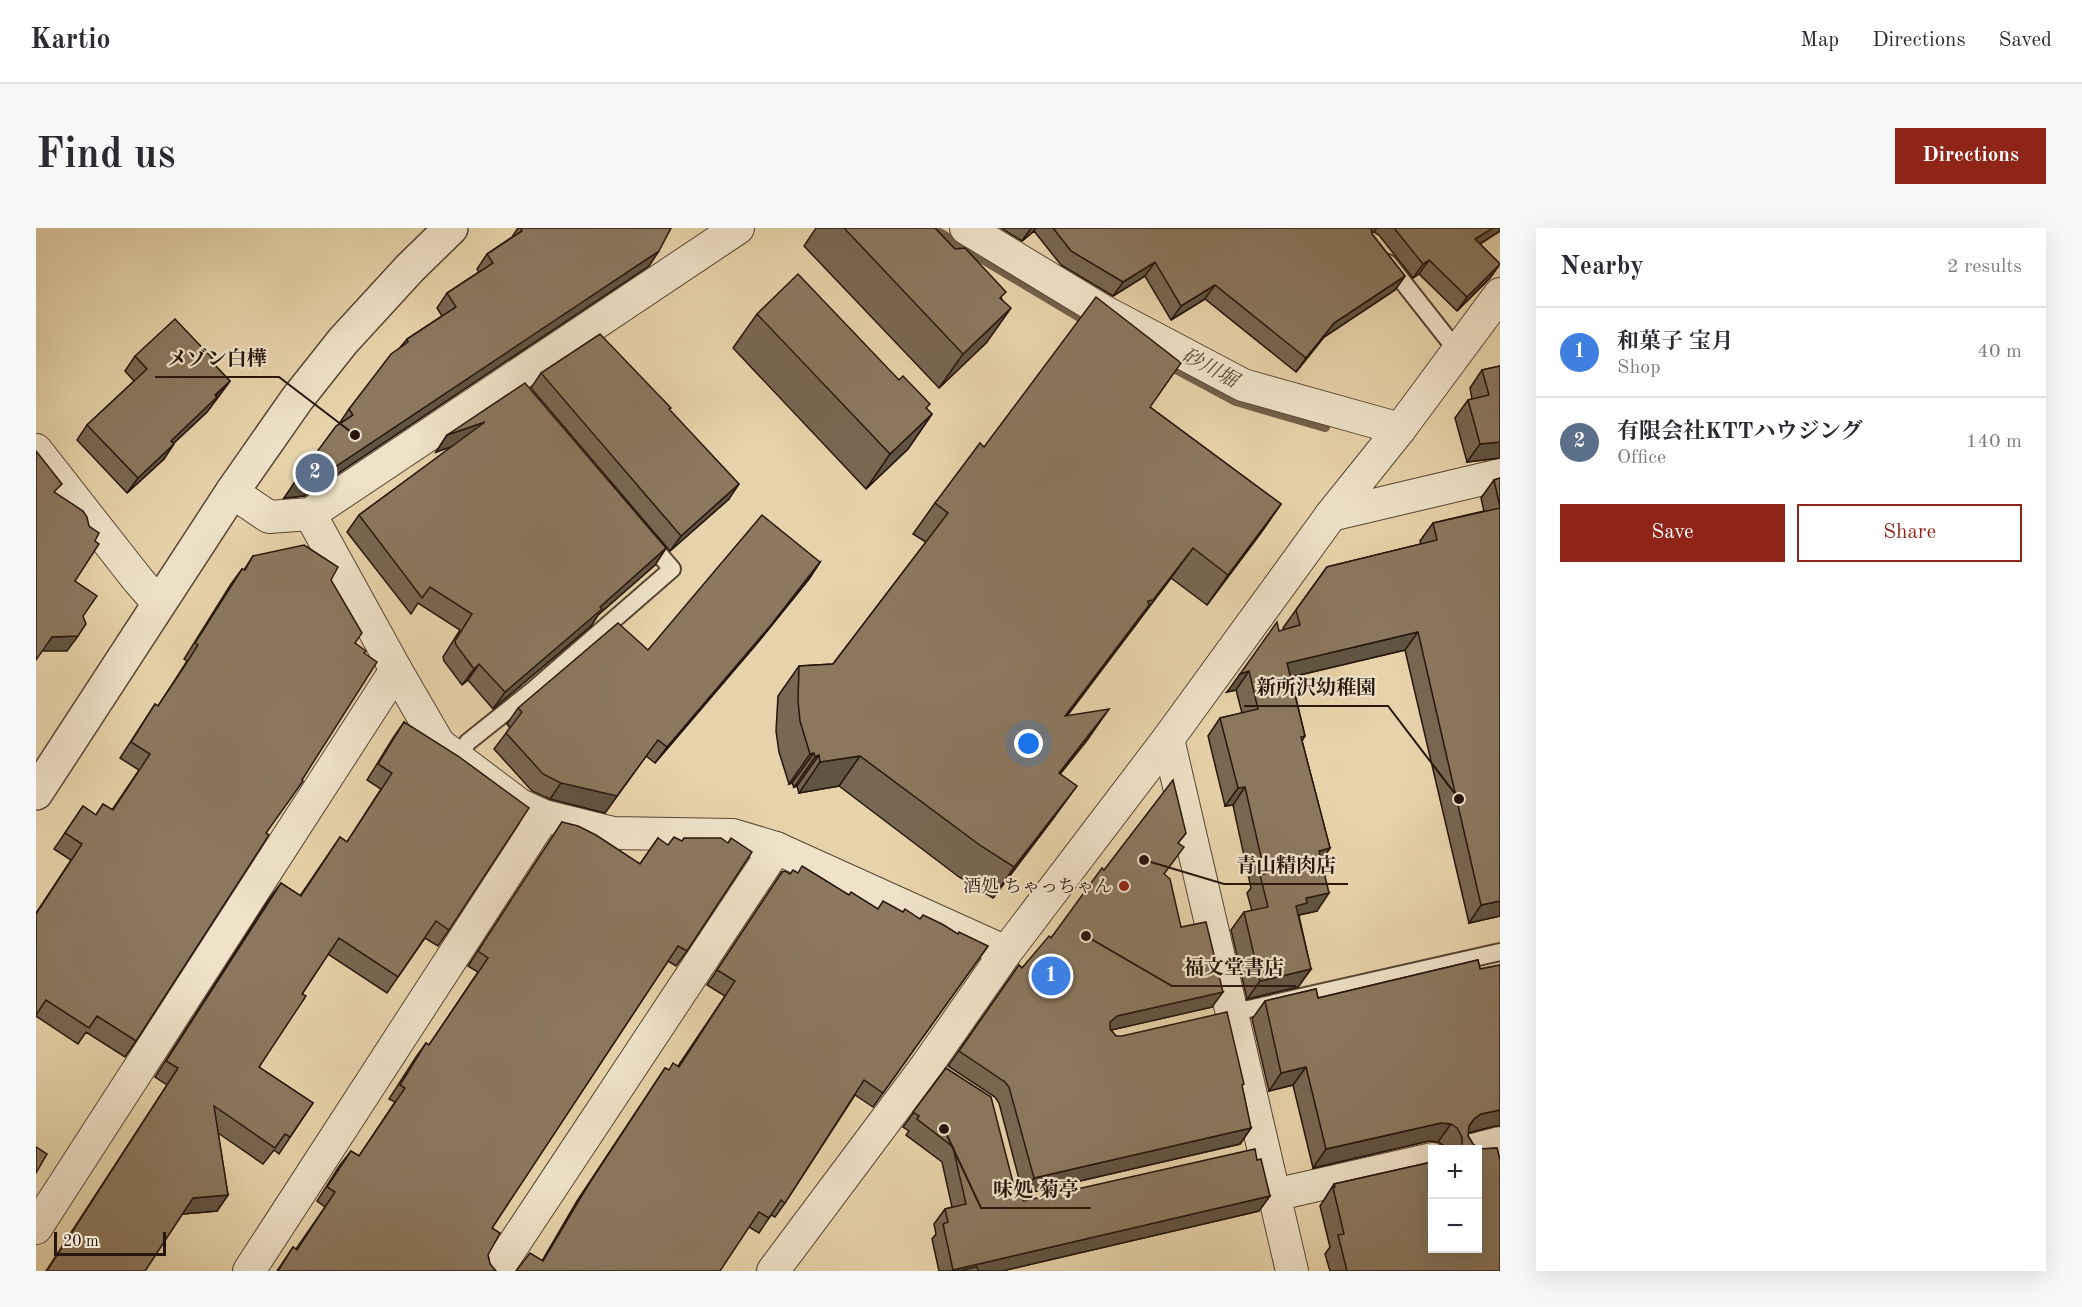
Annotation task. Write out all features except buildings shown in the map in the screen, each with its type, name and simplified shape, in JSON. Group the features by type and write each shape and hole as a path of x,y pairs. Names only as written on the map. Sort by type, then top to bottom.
{"street":[{"path":"36,793 232,492 297,399 343,341 410,268 452,228"},
{"path":"232,492 268,517 310,514 514,385 738,228"},
{"path":"966,228 1103,311 1243,386 1400,429"},
{"path":"773,1271 936,1071 1006,952 1168,739 1331,515 1400,429 1500,294"},
{"path":"36,450 159,604"},
{"path":"1331,515 1500,475"},
{"path":"310,514 439,744 520,805 544,816 613,833 733,835 776,848 1006,952"},
{"path":"36,1228 396,670"},
{"path":"1168,739 1220,1016 1258,1150 1275,1195 1292,1271"},
{"path":"249,1271 544,816"},
{"path":"496,1271 776,848"},
{"path":"1275,1195 1428,1160"}],"lane":[{"path":"1379,251 1458,352"},
{"path":"457,758 468,742 533,690 672,569 633,524"},
{"path":"1220,1016 1500,952"}],"waterway":[{"name":"砂川堀","path":"931,228 1093,325"},
{"name":"砂川堀","path":"1165,363 1236,401 1325,427"}],"place":[{"name":"メゾン白樺","path":"355,435"},
{"name":"有限会社KTTハウジング","path":"315,473"},
{"name":"新所沢幼稚園","path":"1459,799"},
{"name":"青山精肉店","path":"1144,860"},
{"name":"酒処 ちゃっちゃん","path":"1124,886"},
{"name":"福文堂書店","path":"1086,936"},
{"name":"和菓子 宝月","path":"1051,976"},
{"name":"味処 菊亭","path":"944,1129"}]}
